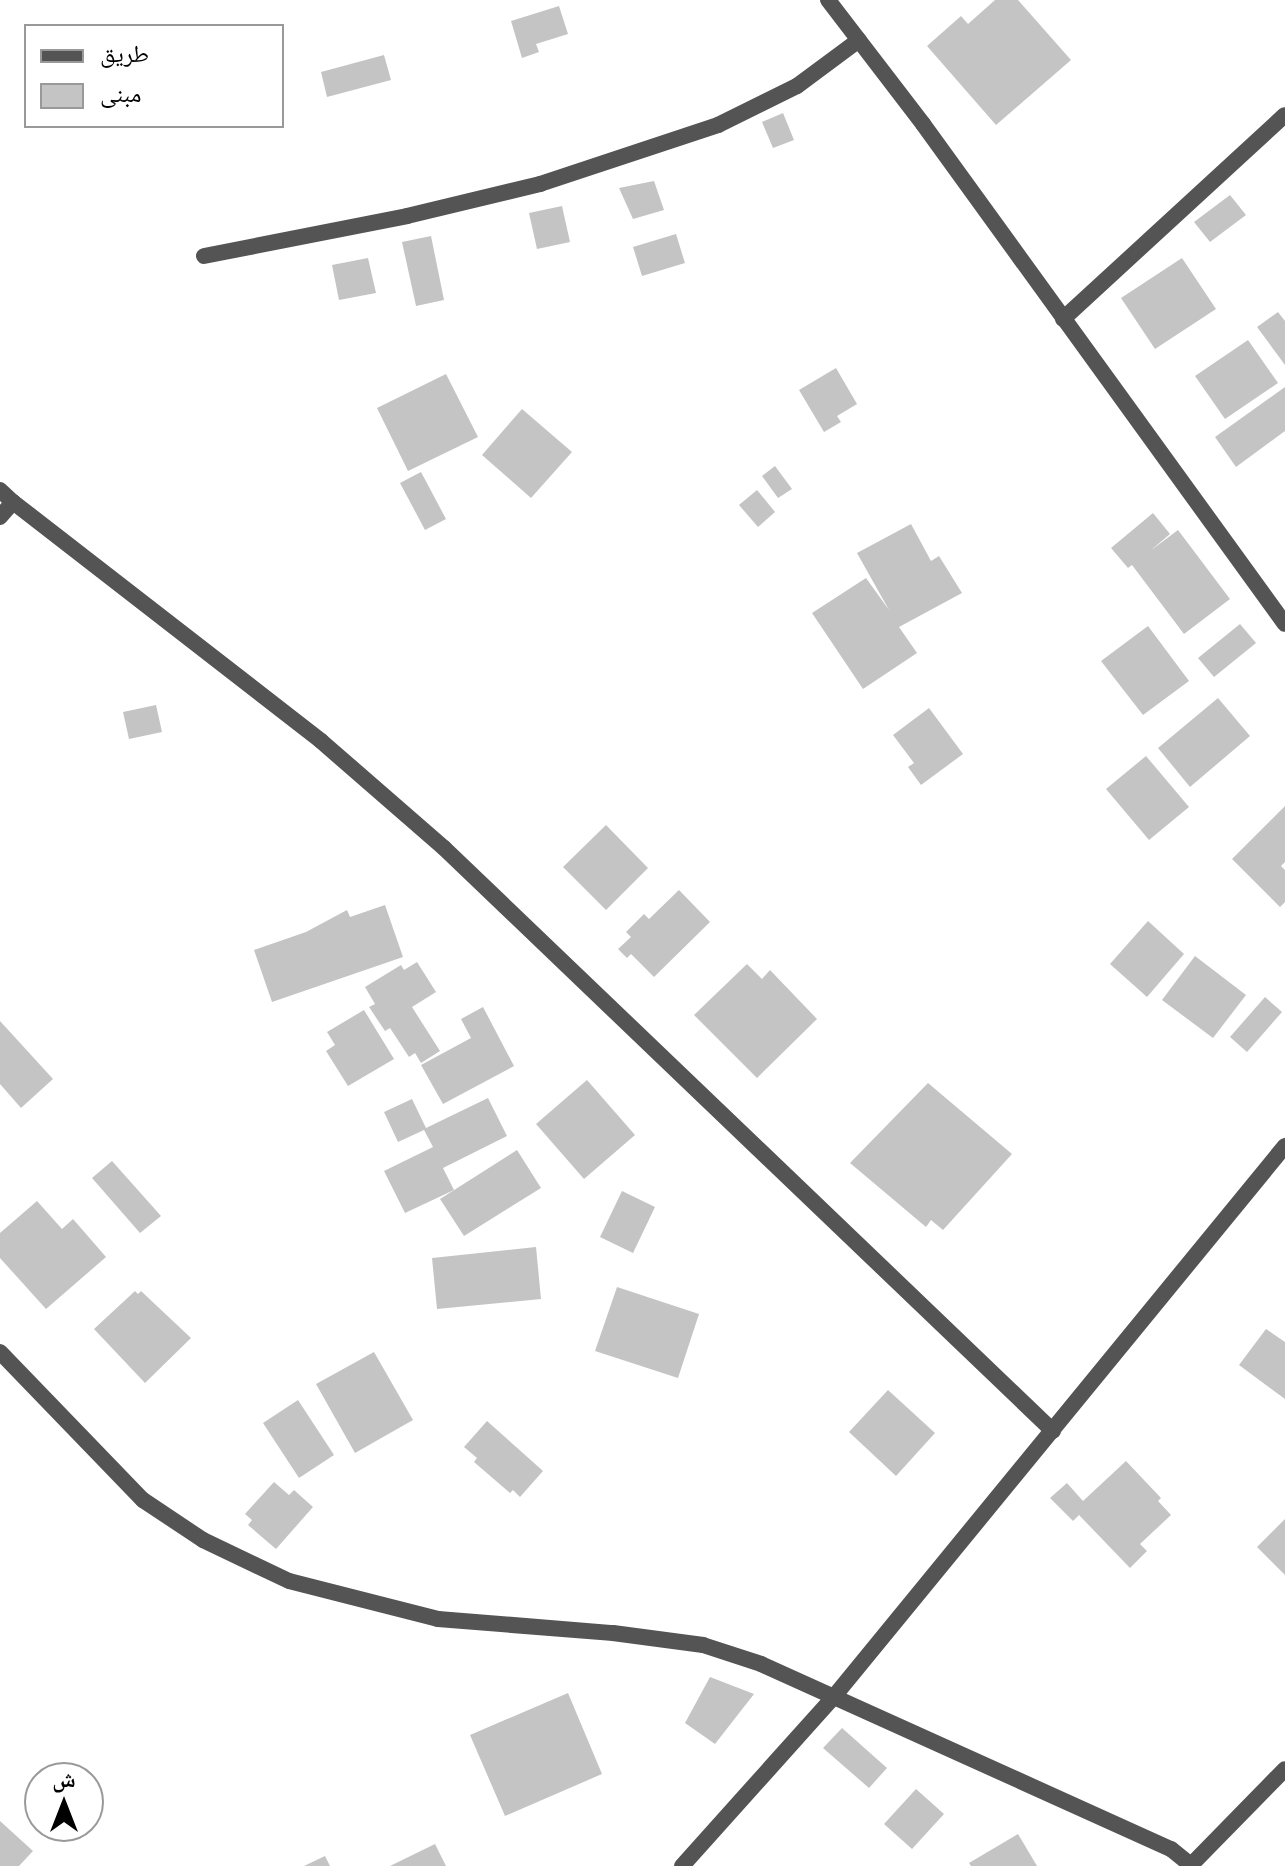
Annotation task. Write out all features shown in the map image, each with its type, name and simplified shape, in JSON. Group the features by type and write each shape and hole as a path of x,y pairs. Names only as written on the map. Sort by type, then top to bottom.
{"street":[{"path":"828,0 1285,624"},
{"path":"204,256 407,216 540,184 718,125 797,86 859,40"},
{"path":"1063,319 1285,115"},
{"path":"0,490 321,741 444,848 1053,1431"},
{"path":"0,517 13,502"},
{"path":"682,1866 832,1699 1285,1146"},
{"path":"0,1352 143,1500 203,1540 289,1581 438,1619 613,1633 703,1645 761,1664 832,1699 1171,1849 1192,1866 1285,1769"}],"building":[{"path":"995,0 1018,0 1071,60 996,125 927,46 961,16 968,24"},
{"path":"559,6 568,34 536,44 539,52 522,58 511,21"},
{"path":"384,55 391,80 327,97 321,72"},
{"path":"783,113 794,140 773,148 762,122"},
{"path":"654,181 664,210 633,219 619,188"},
{"path":"1230,195 1246,215 1210,242 1194,222"},
{"path":"562,206 570,242 537,249 529,213"},
{"path":"676,234 685,263 642,276 633,247"},
{"path":"431,236 444,300 416,306 402,242"},
{"path":"368,258 376,293 339,300 332,265"},
{"path":"1182,258 1216,309 1155,349 1121,298"},
{"path":"1278,312 1285,321 1285,365 1257,327"},
{"path":"1248,340 1278,383 1225,419 1195,376"},
{"path":"836,368 857,404 837,416 841,422 824,432 799,390"},
{"path":"446,374 478,437 408,471 377,408"},
{"path":"1285,387 1285,431 1236,467 1215,437"},
{"path":"522,409 572,452 531,498 482,455"},
{"path":"775,466 792,489 778,498 762,476"},
{"path":"421,472 446,519 425,530 400,483"},
{"path":"757,490 775,512 758,527 739,505"},
{"path":"1153,513 1170,534 1150,551 1178,530 1230,599 1184,634 1132,565 1128,568 1111,548"},
{"path":"911,524 931,561 939,556 962,593 899,627 917,653 863,689 812,613 866,578 889,610 857,553"},
{"path":"1240,624 1256,643 1214,677 1198,658"},
{"path":"1148,626 1189,681 1143,715 1101,661"},
{"path":"1218,698 1250,736 1190,787 1158,748"},
{"path":"156,705 162,732 129,739 123,712"},
{"path":"929,708 963,754 921,785 908,767 914,763 893,735"},
{"path":"1146,756 1189,807 1149,840 1106,789"},
{"path":"1285,806 1285,862 1281,866 1285,870 1285,902 1280,907 1232,859"},
{"path":"606,825 648,868 606,910 563,867"},
{"path":"679,890 710,922 654,977 631,954 627,958 618,949 631,937 626,932 644,914 649,919"},
{"path":"385,905 403,957 272,1002 254,950 306,932 347,910 350,917"},
{"path":"1148,921 1184,954 1147,997 1110,964"},
{"path":"1195,956 1246,995 1213,1038 1162,1000"},
{"path":"417,962 436,992 412,1007 440,1051 421,1063 415,1053 409,1057 390,1028 385,1031 369,1007 375,1004 365,987 401,965 404,970"},
{"path":"747,964 762,979 770,970 817,1019 757,1078 694,1015"},
{"path":"1265,997 1282,1012 1247,1052 1230,1037"},
{"path":"483,1007 514,1066 443,1104 421,1065 471,1038 461,1019"},
{"path":"364,1010 394,1059 348,1086 326,1051 335,1045 327,1032"},
{"path":"0,1021 53,1079 21,1108 0,1084"},
{"path":"587,1080 635,1135 584,1179 536,1124"},
{"path":"928,1083 1012,1154 943,1230 931,1220 926,1227 850,1163"},
{"path":"488,1098 507,1136 443,1168 454,1190 405,1213 384,1171 433,1147 424,1130 398,1142 384,1112 412,1099 426,1128"},
{"path":"517,1150 541,1188 464,1236 440,1199"},
{"path":"112,1161 161,1216 140,1233 92,1178"},
{"path":"622,1191 655,1207 633,1253 600,1237"},
{"path":"37,1201 62,1229 73,1219 106,1257 46,1309 0,1258 0,1233"},
{"path":"536,1247 541,1299 437,1309 432,1258"},
{"path":"617,1287 699,1314 678,1378 595,1351"},
{"path":"135,1291 138,1294 141,1291 191,1338 145,1383 94,1329"},
{"path":"1266,1329 1285,1342 1285,1399 1239,1365"},
{"path":"374,1352 413,1420 355,1453 316,1384"},
{"path":"888,1390 935,1433 896,1476 849,1432"},
{"path":"298,1400 334,1455 299,1478 263,1423"},
{"path":"487,1421 543,1471 520,1497 513,1490 510,1493 474,1462 477,1458 464,1447"},
{"path":"1126,1461 1161,1498 1158,1501 1171,1515 1140,1544 1147,1551 1130,1568 1079,1515 1073,1521 1050,1498 1067,1483 1083,1501"},
{"path":"274,1482 289,1495 294,1490 313,1507 276,1549 248,1525 252,1520 245,1514"},
{"path":"1285,1519 1285,1575 1257,1547"},
{"path":"710,1677 754,1694 715,1744 685,1723"},
{"path":"568,1693 602,1774 505,1816 470,1735"},
{"path":"842,1728 887,1768 869,1788 823,1748"},
{"path":"916,1789 944,1814 912,1849 884,1824"},
{"path":"0,1821 33,1851 19,1866 0,1866"},
{"path":"1018,1834 1037,1866 971,1866 969,1863"},
{"path":"435,1844 446,1866 390,1866"},
{"path":"325,1856 330,1866 304,1866"}]}
